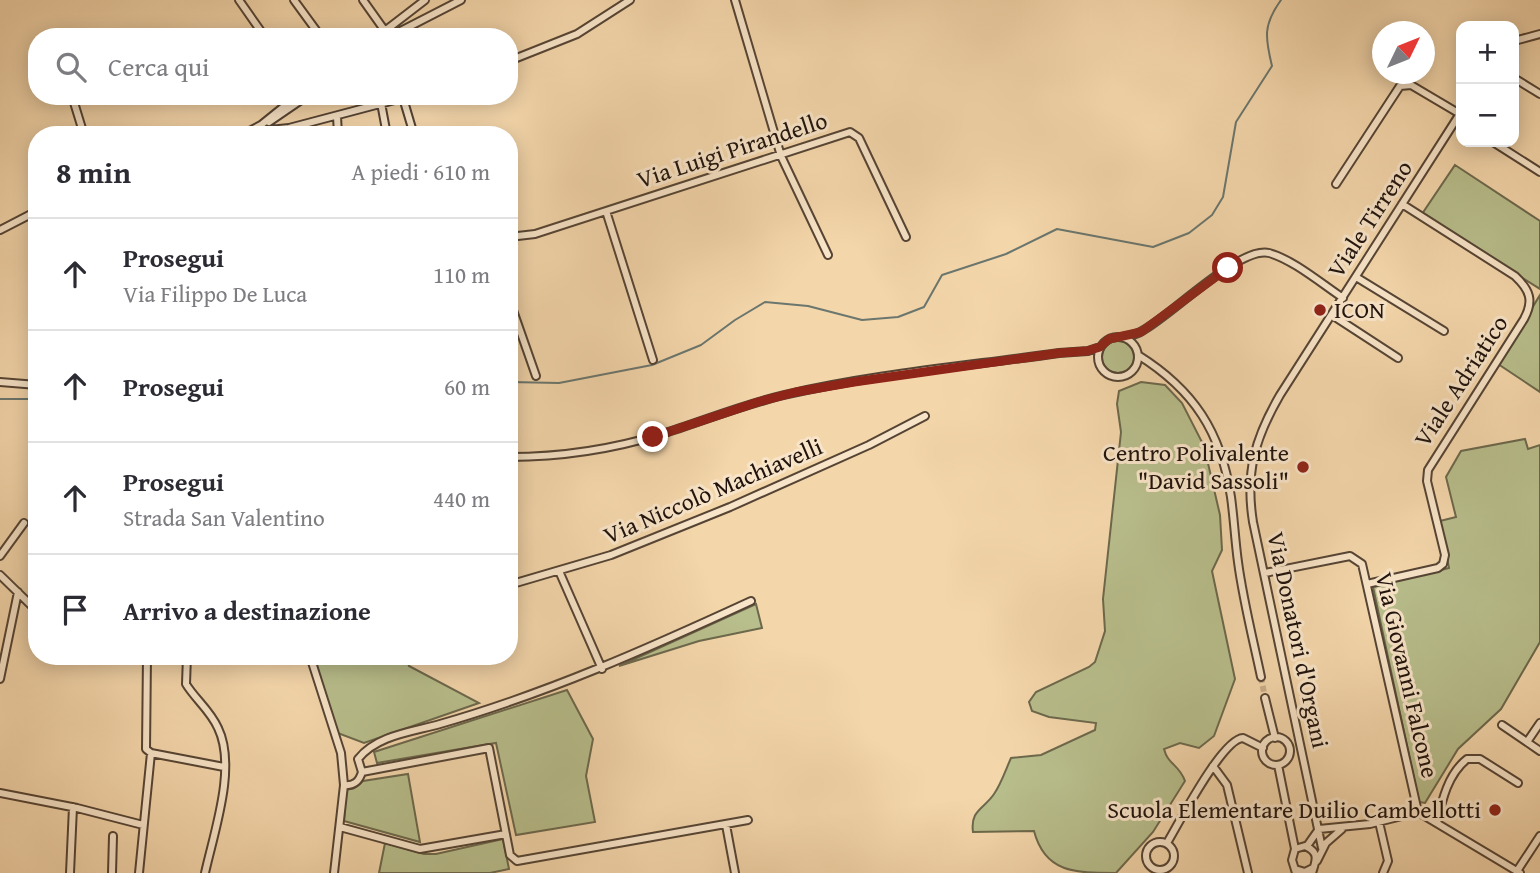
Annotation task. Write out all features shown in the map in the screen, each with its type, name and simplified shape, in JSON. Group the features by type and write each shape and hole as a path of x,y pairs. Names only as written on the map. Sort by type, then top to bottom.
{"street":[{"path":"239,0 259,28"},
{"path":"295,0 315,28"},
{"path":"363,0 383,28"},
{"path":"394,28 425,0"},
{"path":"400,28 461,0"},
{"path":"518,57 577,34 630,0"},
{"path":"735,0 781,156 828,255"},
{"path":"1519,40 1540,34"},
{"path":"1519,81 1540,94"},
{"path":"1336,184 1400,86 1411,85 1456,114"},
{"path":"75,105 81,126"},
{"path":"261,125 286,105"},
{"path":"261,125 279,117 295,105"},
{"path":"298,126 374,105"},
{"path":"381,105 385,126"},
{"path":"408,105 412,126"},
{"path":"337,116 338,126"},
{"name":"Viale Tirreno","path":"1252,458 1273,407 1456,123"},
{"name":"Via Luigi Pirandello","path":"518,236 535,234 848,133 856,133 906,237"},
{"path":"1501,147 1540,172"},
{"name":"Viale Adriatico","path":"1367,584 1438,568 1444,562 1445,555 1427,478 1429,468 1524,319 1531,303 1527,290 1512,275 1402,204"},
{"path":"606,211 653,360"},
{"path":"0,230 28,216"},
{"path":"518,457 556,455 616,446 758,402 825,386 1087,351 1100,347 1108,339 1141,332 1233,265 1257,253 1278,257 1343,298"},
{"path":"1356,277 1444,331"},
{"path":"1332,315 1398,358"},
{"path":"518,325 536,376"},
{"path":"1135,346 1141,332"},
{"path":"1122,337 1135,346 1138,355 1136,367"},
{"path":"1098,359 1100,347"},
{"path":"1087,351 1098,359 1103,371 1114,377 1126,376 1136,367 1154,365"},
{"path":"1138,355 1180,385 1195,403 1209,426 1221,455 1231,497 1238,565 1261,677"},
{"path":"0,382 28,384"},
{"name":"Via Niccolò Machiavelli","path":"518,582 611,555 730,507 869,445 925,416"},
{"name":"Via Donatori d'Organi","path":"1252,458 1251,512 1322,848"},
{"path":"0,556 24,523"},
{"name":"Via Giovanni Falcone","path":"1265,573 1350,556 1362,564 1418,812"},
{"path":"559,571 602,669"},
{"path":"0,575 28,602"},
{"path":"0,679 18,592"},
{"path":"344,785 351,786 356,782 362,772 358,759 374,743 475,714 602,669 751,601"},
{"path":"147,665 146,749 151,753 225,767"},
{"path":"187,665 186,684 218,728 224,746 225,767 220,804 205,873"},
{"path":"313,665 341,753 344,785 334,873"},
{"path":"1265,698 1275,738"},
{"path":"1527,742 1540,723"},
{"path":"1502,725 1540,751"},
{"path":"1167,843 1213,766 1231,743 1238,738 1247,739 1263,748"},
{"path":"1275,738 1284,740 1290,752 1286,761 1278,765 1266,761 1263,748 1267,741 1275,738"},
{"path":"362,772 489,748 511,856 520,861 748,820"},
{"path":"139,873 151,753"},
{"path":"1437,823 1446,789 1467,759 1480,759 1518,783"},
{"path":"1278,765 1295,849 1292,860 1296,871 1313,871 1322,848 1343,828"},
{"path":"1213,766 1227,785 1248,873"},
{"path":"0,793 73,807 143,825"},
{"path":"70,873 73,807"},
{"path":"1295,849 1307,846 1318,829 1343,828 1418,812 1518,872 1540,836"},
{"path":"1379,821 1388,861 1383,873"},
{"path":"726,825 735,873"},
{"path":"340,827 421,849 506,834"},
{"path":"112,873 113,836"},
{"path":"1157,842 1167,843 1174,852 1174,860 1164,872 1151,871 1146,858 1148,849 1157,842"},
{"path":"1307,846 1315,853 1317,860"}],"green space":[{"path":"1455,165 1540,221 1540,289 1422,214"},
{"path":"1540,295 1540,392 1498,364"},
{"path":"1118,341 1130,345 1134,357 1130,369 1118,373 1106,369 1102,357 1106,345"},
{"path":"1141,382 1165,385 1182,403 1204,446 1220,515 1222,550 1212,571 1235,679 1214,736 1199,748 1180,743 1164,749 1185,781 1153,832 1116,873 1075,871 1054,863 1039,845 1034,831 973,832 973,825 976,814 997,790 1011,758 1041,755 1095,730 1096,723 1049,717 1032,711 1029,702 1036,692 1095,662 1105,631 1103,599 1121,432 1117,404 1119,391"},
{"path":"1525,439 1528,449 1540,445 1540,642 1501,709 1458,749 1425,803 1419,802 1373,587 1449,568 1440,521 1456,517 1446,477 1461,451"},
{"path":"756,604 762,628 699,641 619,666"},
{"path":"315,665 409,665 479,703 364,743 335,732"},
{"path":"567,690 593,739 586,776 595,822 516,835 496,743 377,763 374,752"},
{"path":"408,774 420,842 344,821 346,790 363,781"},
{"path":"503,839 509,869 490,873 379,873 385,843 424,854 436,854"}],"waterway":[{"path":"518,382 559,383 652,365 701,345 765,302 808,306 862,320 898,317 924,307 942,275 1006,254 1057,229 1153,247 1189,233 1212,215 1223,197 1236,122 1272,66 1268,47 1268,24 1281,0"},
{"path":"0,399 28,399"}],"tunnel":[{"path":"1261,677 1265,698"}],"place":[{"name":"ICON","path":"1320,310"},
{"name":"Centro Polivalente \"David Sassoli\"","path":"1303,467"},
{"name":"Scuola Elementare Duilio Cambellotti","path":"1495,810"}],"route":[{"path":"653,437 758,402 825,386 1087,351 1100,347 1109,339 1141,332 1228,268"}]}
